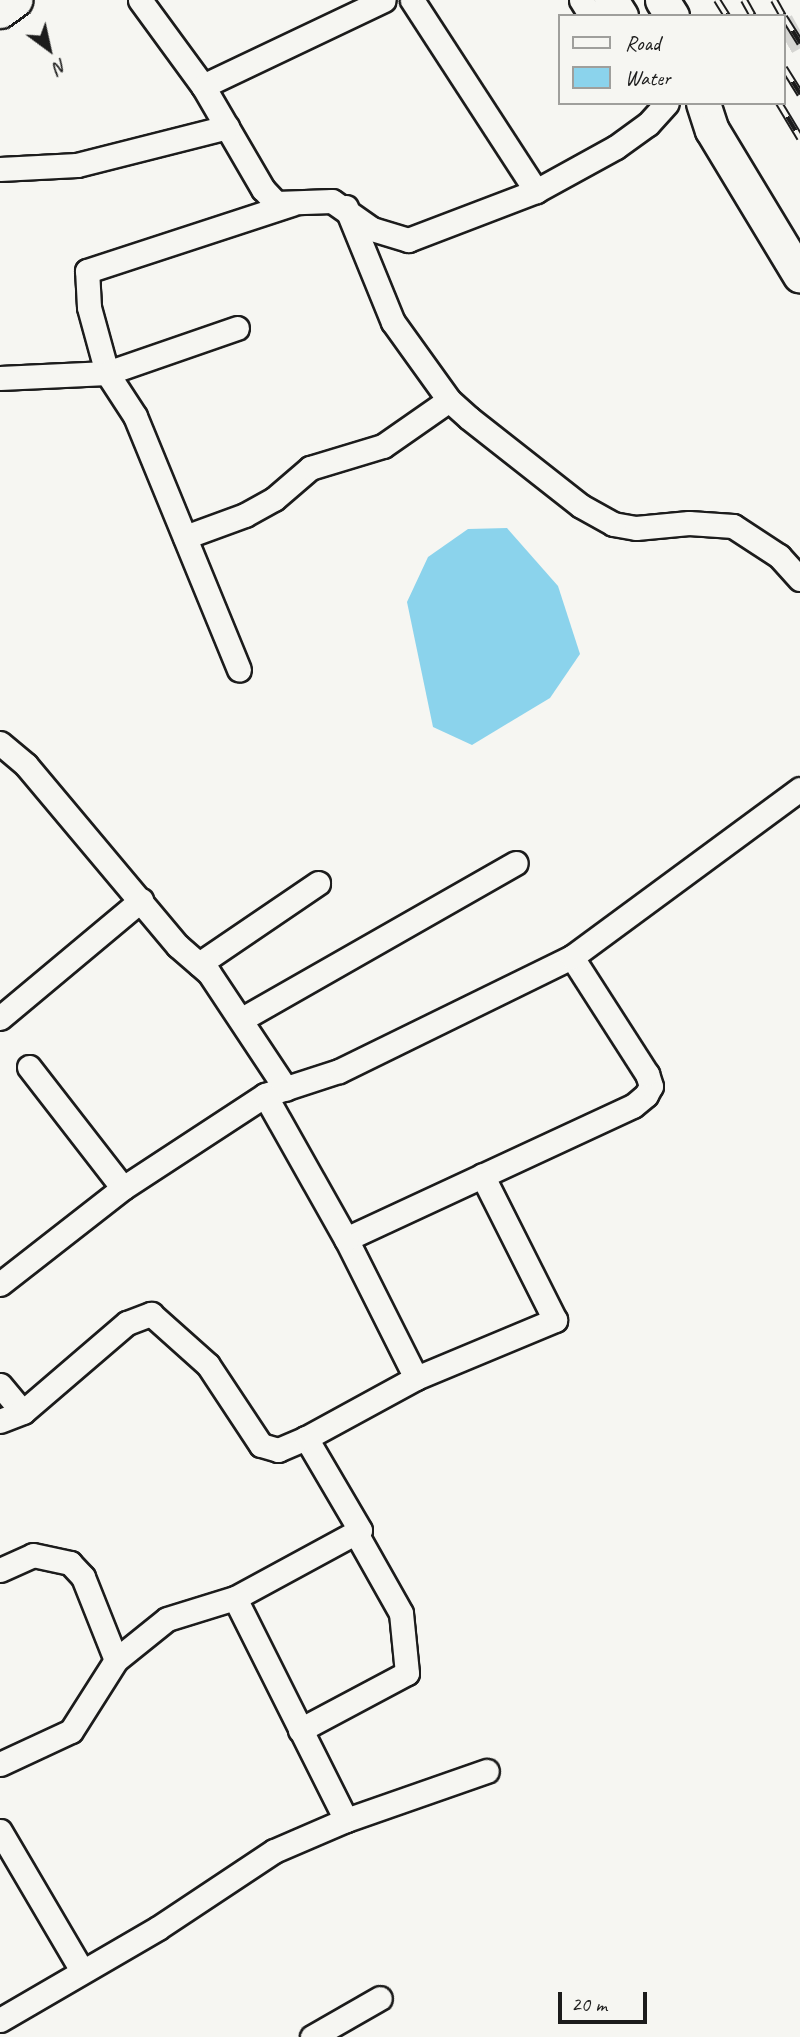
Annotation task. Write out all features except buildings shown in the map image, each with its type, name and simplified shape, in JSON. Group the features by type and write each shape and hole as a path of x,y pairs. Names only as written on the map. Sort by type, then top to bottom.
{"street":[{"path":"0,11 15,0"},
{"path":"140,0 203,86 263,189 276,203 292,204"},
{"path":"203,86 384,0"},
{"path":"412,0 536,191"},
{"path":"239,669 135,416 107,373 89,307 87,271 292,204 321,200 346,207 372,229 408,240 536,191 617,147 648,124 665,105"},
{"path":"688,105 707,117 800,276"},
{"path":"0,169 78,165 227,127"},
{"path":"346,207 393,322 449,400 580,506 613,524 636,528 689,523 733,526 779,556 800,579"},
{"path":"0,378 107,373 237,328"},
{"path":"185,537 245,515 274,499 310,468 383,446 449,400"},
{"path":"0,743 26,765 178,946 199,964 242,1019 346,1239 416,1378"},
{"path":"0,1284 122,1188 276,1092 401,1043 572,957 800,789"},
{"path":"242,1019 516,863"},
{"path":"199,964 318,883"},
{"path":"0,1018 141,901"},
{"path":"346,1239 633,1106 651,1086 572,957"},
{"path":"29,1068 122,1188"},
{"path":"0,1422 23,1412 127,1323 151,1314 208,1365 266,1450 287,1448 416,1378 555,1320 482,1175"},
{"path":"0,1385 23,1412"},
{"path":"0,1764 71,1731 116,1660 167,1619 235,1598 357,1535 360,1530 306,1438"},
{"path":"300,1730 407,1674 401,1613 357,1535"},
{"path":"0,1570 33,1555 70,1563 83,1577 116,1660"},
{"path":"235,1598 346,1820"},
{"path":"0,2020 81,1969 158,1928 274,1851 346,1820 487,1771"},
{"path":"0,1831 9,1866 81,1969"},
{"path":"312,2037 380,1998"}],"water":[{"path":"507,528 558,586 580,654 550,698 472,745 433,727 407,602 428,557 468,529"}],"tunnel":[{"path":"786,37 800,29"}],"railway":[{"path":"717,0 726,14"},
{"path":"744,0 752,14"},
{"path":"774,0 782,14"},
{"path":"786,20 800,43"},
{"path":"786,71 800,94"},
{"path":"780,105 800,138"}]}
